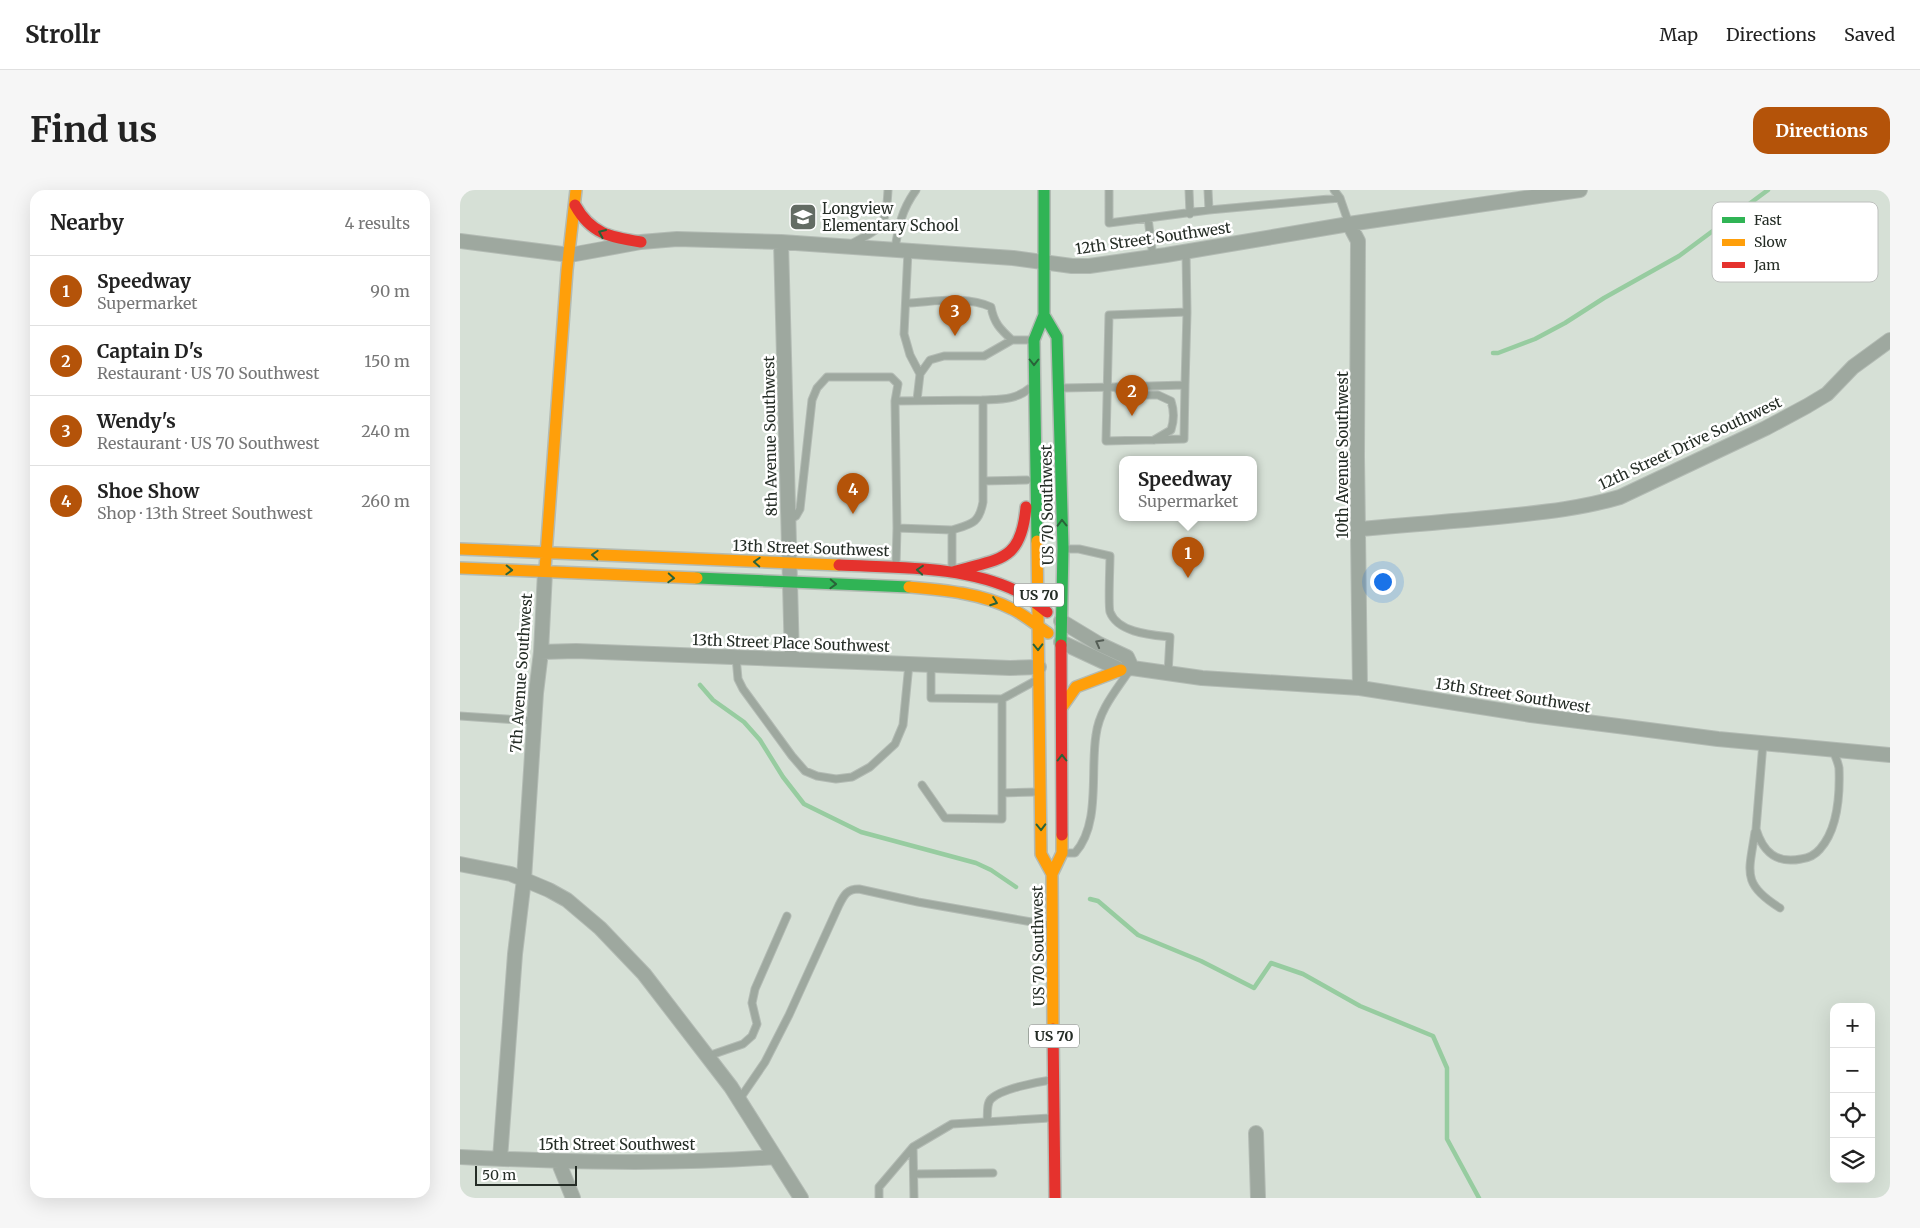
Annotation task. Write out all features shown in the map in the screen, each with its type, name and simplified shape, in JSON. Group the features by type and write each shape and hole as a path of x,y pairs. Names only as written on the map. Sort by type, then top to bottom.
{"main road":[{"name":"7th Avenue Southwest","path":"545,572 576,190"},
{"name":"US 70 Southwest","path":"1044,190 1044,315 1034,340 1034,385 1039,606 1041,854 1052,874"},
{"path":"575,205 584,221 601,234 641,242"},
{"name":"US 70 Southwest","path":"1044,315 1057,337 1063,548 1061,621 1062,853 1052,874 1055,1198"},
{"path":"952,572 970,566 993,562 1006,555 1016,546 1023,533 1027,480 1026,422 1035,400"},
{"name":"13th Street Southwest","path":"460,548 952,572 1003,586 1019,593 1061,621"},
{"name":"13th Street Southwest","path":"460,568 908,587 962,593 991,600 1012,609 1061,642"},
{"path":"1062,707 1076,687 1126,669"}],"street":[{"name":"12th Street Southwest","path":"460,240 570,255 641,242 677,239 781,242 1089,266 1186,252 1349,224 1580,190"},
{"name":"10th Avenue Southwest","path":"1349,224 1358,241 1357,439 1360,688"},
{"name":"8th Avenue Southwest","path":"781,242 792,659"},
{"name":"12th Street Drive Southwest","path":"1359,529 1565,510 1597,504 1620,497 1766,428 1807,406 1827,394 1853,367 1890,340"},
{"name":"7th Avenue Southwest","path":"500,1159 515,954 524,879 545,572"},
{"name":"13th Street Southwest","path":"1061,621 1099,644 1127,657 1126,669"},
{"name":"13th Street Southwest","path":"1061,642 1126,669 1202,678 1360,688 1540,716 1763,743 1890,755"},
{"name":"13th Street Place Southwest","path":"541,652 576,651 1010,668 1039,673"},
{"path":"460,864 490,869 524,879 567,900 600,928 644,974 708,1056 739,1100 801,1198"},
{"path":"1256,1133 1258,1198"},
{"name":"15th Street Southwest","path":"460,1157 558,1162 738,1159 775,1156"},
{"path":"558,1162 574,1198"}],"lane":[{"path":"846,246 877,230 882,225 887,208 888,190"},
{"path":"916,190 903,210 898,226 906,303 904,334 910,355 920,374"},
{"path":"1109,190 1109,223 1190,214 1209,210 1340,198"},
{"path":"1189,190 1190,214"},
{"path":"1208,190 1209,210"},
{"path":"1334,190 1340,198 1349,224"},
{"path":"1148,218 1154,257"},
{"path":"1186,252 1187,312 1184,439 1106,441 1108,315 1187,312"},
{"path":"906,303 981,302 991,306 993,320 997,328 1012,340"},
{"path":"917,400 920,374 930,360 944,356 984,356 1012,340 1034,340"},
{"path":"788,521 796,516 800,510 808,424 812,400 817,388 827,377 892,377 898,384 895,401 898,528 896,568"},
{"path":"895,401 1009,399 1024,393 1034,385"},
{"path":"1059,388 1185,385"},
{"path":"1116,387 1123,395 1158,395 1171,401 1173,406 1172,430 1154,440"},
{"path":"898,528 952,530 973,524 981,514 983,502 983,400"},
{"path":"983,481 1027,480"},
{"path":"952,530 952,572"},
{"path":"1063,548 1079,549 1110,556 1110,612 1118,621 1137,632 1170,637 1168,674"},
{"path":"736,657 738,679 743,688 792,756 805,770 817,776 836,778 852,778 870,767 895,744 903,725 909,664"},
{"path":"930,665 931,698 1002,699 1039,673"},
{"path":"1062,853 1076,853 1082,846 1090,824 1096,734 1104,707 1126,669"},
{"path":"922,785 945,818 1002,819 1002,699"},
{"path":"460,716 534,722"},
{"path":"1763,743 1750,880 1757,892 1780,908"},
{"path":"1756,829 1759,840 1768,852 1781,860 1790,861 1810,858 1820,849 1832,829 1837,803 1839,766 1833,750"},
{"path":"1002,793 1040,792"},
{"path":"739,1100 765,1062 789,1015 839,905 846,892 851,889 860,889 918,902 1053,925"},
{"path":"708,1056 743,1044 752,1036 757,1024 752,1003 755,989 787,916"},
{"path":"987,1122 990,1100 996,1096 1032,1083 1054,1080"},
{"path":"880,1198 878,1187 913,1148 952,1124 1055,1118"},
{"path":"913,1148 914,1198"},
{"path":"914,1174 993,1173"}],"waterway":[{"path":"1752,202 1768,190"},
{"path":"1493,353 1498,353 1535,339 1565,323 1604,298 1679,256 1712,232"},
{"path":"700,685 713,700 744,722 760,740 783,777 804,804 861,832 976,863 991,870 1016,887"},
{"path":"1090,899 1098,901 1138,935 1201,961 1254,988 1271,963 1303,974 1360,1006 1433,1036 1447,1068 1447,1139 1479,1198"}],"traffic: fast":[{"path":"1037,541 1034,340 1044,315 1044,190"},
{"path":"1044,315 1057,337 1063,548 1061,645"},
{"path":"697,578 909,587"}],"traffic: slow":[{"path":"545,569 567,270 576,190"},
{"path":"1037,541 1041,854 1052,874"},
{"path":"460,549 839,565"},
{"path":"460,568 697,578"},
{"path":"909,587 949,591 988,599 1017,611 1048,633"},
{"path":"1062,707 1076,687 1121,670"},
{"path":"1053,1029 1052,874 1062,853 1062,835"}],"traffic: jam":[{"path":"575,205 581,215 602,233 641,242"},
{"path":"953,572 995,560 1013,548 1019,539 1026,507"},
{"path":"839,565 930,569 954,572 998,583 1019,592 1047,612"},
{"path":"1061,645 1062,835"},
{"path":"1053,1029 1055,1198"}],"place":[{"name":"Longview Elementary School","path":"803,217"},
{"name":"Wendy's","path":"955,336"},
{"name":"Captain D's","path":"1132,416"},
{"name":"Shoe Show","path":"853,514"},
{"name":"Speedway","path":"1188,578"}]}
